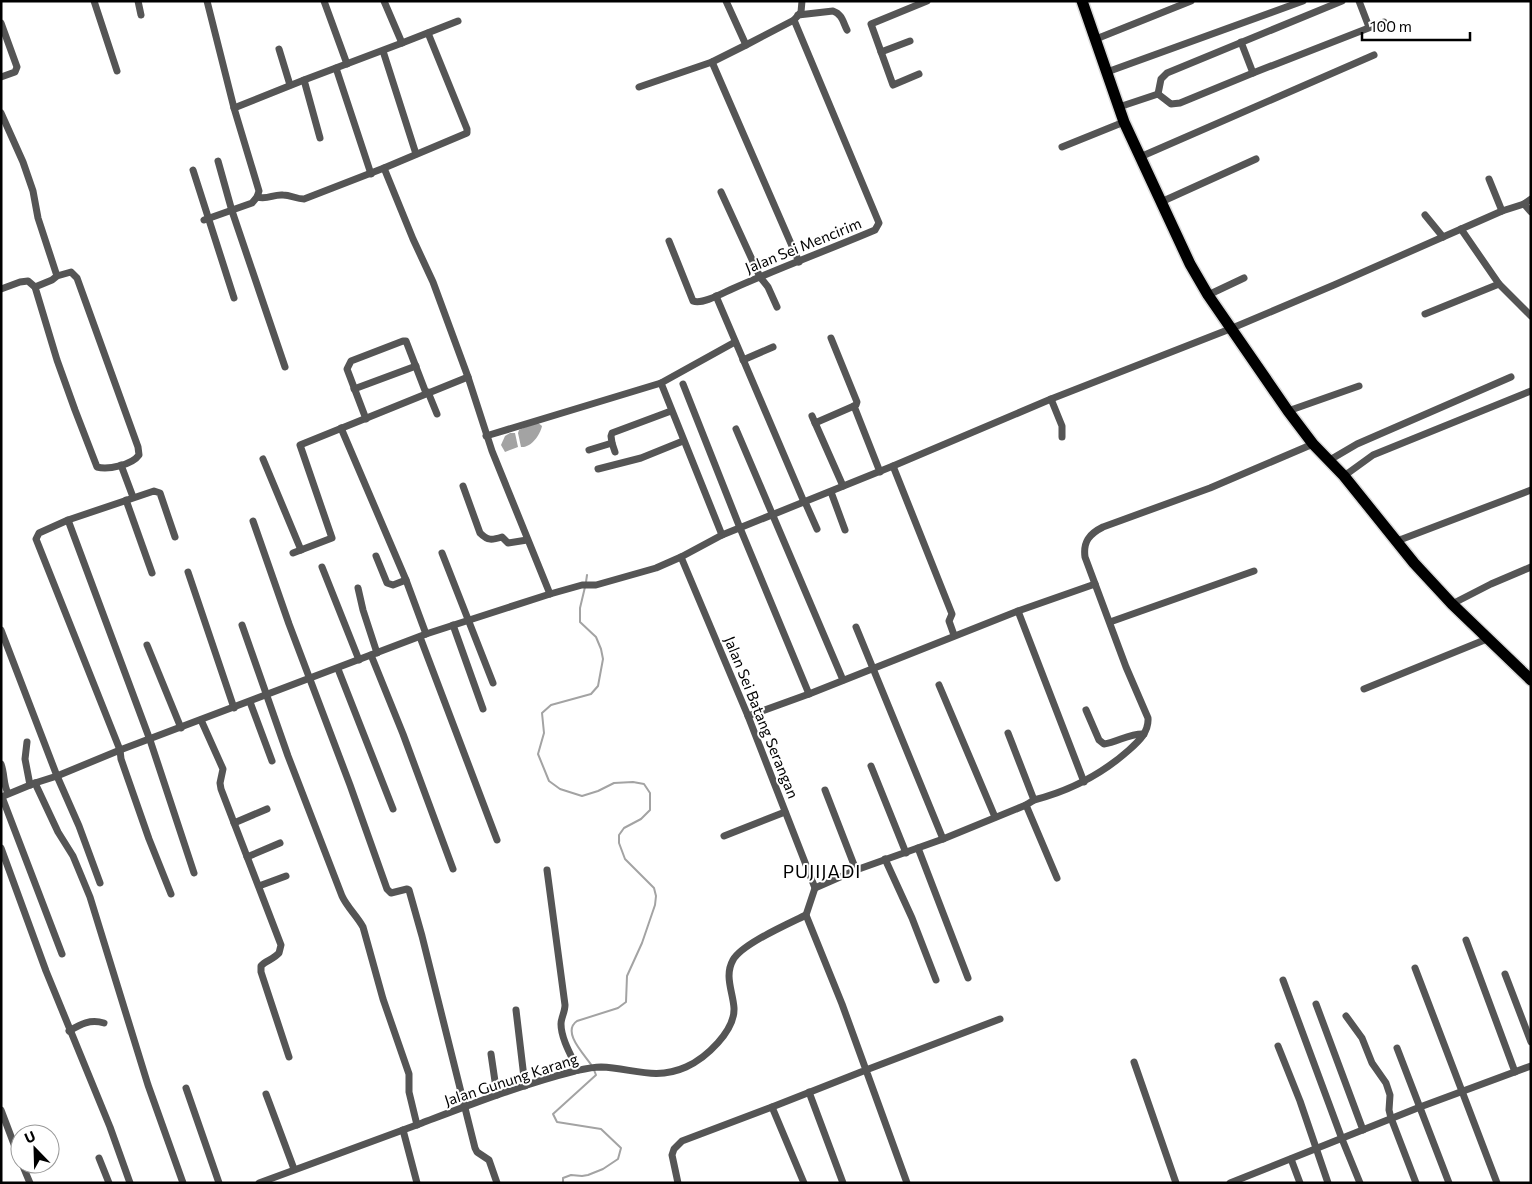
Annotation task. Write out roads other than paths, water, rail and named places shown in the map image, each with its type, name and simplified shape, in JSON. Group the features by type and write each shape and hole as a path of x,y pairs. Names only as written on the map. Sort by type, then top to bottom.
{"main road":[{"path":"1082,1 1124,122 1190,264 1208,295 1313,444 1344,476 1414,563 1452,604 1531,680"}],"street":[{"path":"94,1 117,70"},
{"path":"138,1 141,15"},
{"path":"206,220 252,203 257,197 259,190 234,108 207,1"},
{"path":"324,1 346,64"},
{"path":"384,1 402,43"},
{"path":"726,1 746,45"},
{"path":"639,87 712,62 746,45 796,17 801,12 802,1"},
{"path":"919,74 893,85 871,24 927,1"},
{"path":"1096,39 1191,1"},
{"path":"1107,72 1303,1"},
{"path":"1158,94 1161,79 1167,73 1342,1"},
{"path":"1359,1 1369,27"},
{"path":"796,17 833,11 841,17 847,30"},
{"name":"Jalan Sei Mencirim","path":"670,241 693,301 697,302 716,296 875,230 879,224 796,17"},
{"path":"234,108 458,22"},
{"path":"1158,94 1171,104 1180,104 1253,73 1384,22"},
{"path":"1,23 17,67 15,72 1,77"},
{"path":"257,197 265,199 283,195 304,199 371,174 467,133 467,128 428,33"},
{"path":"881,52 910,41"},
{"path":"1241,42 1253,73"},
{"path":"279,49 290,85"},
{"path":"383,51 416,154"},
{"path":"1140,157 1374,55"},
{"path":"712,62 799,262"},
{"path":"336,68 371,174"},
{"path":"304,80 320,138"},
{"path":"1119,107 1158,94"},
{"path":"1,113 23,162 33,191 38,218 57,276"},
{"path":"1062,147 1124,122"},
{"path":"1161,202 1256,159"},
{"path":"218,161 232,210 285,367"},
{"path":"384,168 412,239 433,282 468,377 486,436 550,594"},
{"path":"192,170 206,220 234,298"},
{"path":"1489,179 1502,211"},
{"path":"721,192 760,277 768,287 777,307"},
{"path":"4,796 120,750 469,619 582,585 596,584 638,574 681,557 722,535 880,472 1051,399 1230,328 1502,211 1524,204 1531,199"},
{"path":"1524,204 1531,212"},
{"path":"1425,215 1443,237"},
{"path":"1461,229 1499,284 1531,316"},
{"path":"1,289 28,281 35,288 57,360 96,465 104,468 121,465 138,458 138,447 77,278 71,272 57,276 35,288"},
{"path":"1208,295 1244,278"},
{"path":"1425,314 1499,284"},
{"path":"716,296 817,529"},
{"path":"831,338 857,402 854,406 814,419 843,486"},
{"path":"366,419 347,369 351,361 403,341 408,343 437,414"},
{"path":"486,436 660,383 735,342"},
{"path":"743,360 772,347"},
{"path":"354,389 416,366"},
{"path":"294,553 332,538 300,445 468,377"},
{"path":"1328,461 1357,444 1511,377"},
{"path":"660,383 722,535"},
{"path":"683,384 809,694"},
{"path":"1288,411 1359,386"},
{"path":"1344,476 1373,455 1531,391"},
{"path":"1051,399 1062,426 1062,437"},
{"path":"854,406 880,472"},
{"path":"615,452 612,443 612,433 671,411"},
{"path":"341,428 406,580 423,636 497,840"},
{"path":"736,429 843,680"},
{"path":"598,469 641,458 683,441"},
{"path":"588,450 612,443"},
{"path":"907,1183 842,1004 806,915 815,888 856,870 943,839 1034,800 1084,782 1117,761 1144,734 1148,726 1148,718 1126,667 1095,584 1084,549 1089,535 1103,527 1210,488 1313,444"},
{"path":"263,459 301,550"},
{"path":"121,465 152,573"},
{"path":"893,466 952,614 949,621 954,635"},
{"path":"463,486 480,534 491,541 502,537 508,543 527,540"},
{"path":"1397,540 1531,490"},
{"path":"171,894 124,768 120,750 36,539 38,533 68,520 154,492 160,494 175,537"},
{"path":"831,492 845,530"},
{"path":"68,520 150,740 194,873"},
{"path":"253,522 387,889 391,892 408,890 422,936 474,1148 489,1160 497,1183"},
{"path":"442,553 493,683"},
{"path":"376,556 387,583 393,585 406,580"},
{"name":"Jalan Sei Batang Serangan","path":"681,557 748,716 815,888"},
{"path":"322,567 360,660"},
{"path":"1452,604 1491,584 1531,567"},
{"path":"1110,622 1254,571"},
{"path":"188,572 234,708"},
{"path":"748,716 809,694 954,635 1095,584"},
{"path":"358,588 374,654 453,869"},
{"path":"1018,611 1084,782"},
{"path":"242,625 268,694 267,699 279,732 342,896 363,927 383,999 409,1074 409,1092 417,1125"},
{"path":"454,625 483,709"},
{"path":"856,627 943,839"},
{"path":"1,630 100,883"},
{"path":"1364,689 1487,639"},
{"path":"147,645 180,728"},
{"path":"338,668 393,809"},
{"path":"939,685 995,817"},
{"path":"250,702 272,761"},
{"path":"1086,710 1098,740 1104,744 1116,742 1137,733 1144,734"},
{"path":"202,720 223,769 220,783 221,789 281,945 279,953 263,963 261,972 289,1057"},
{"path":"1008,733 1034,800"},
{"path":"27,742 25,759 32,784 73,856 90,897 148,1085 183,1183"},
{"path":"1,764 4,773 4,796 62,954"},
{"path":"871,766 906,853"},
{"path":"825,790 856,870"},
{"path":"1026,805 1057,878"},
{"path":"234,823 267,808"},
{"path":"724,836 786,812"},
{"path":"247,857 280,843"},
{"path":"1,848 46,971 67,1021 69,1031 77,1044 130,1183"},
{"path":"918,848 968,978"},
{"path":"886,859 936,980"},
{"path":"547,870 566,1005 561,1022 562,1032 578,1070"},
{"path":"259,886 286,876"},
{"name":"Jalan Gunung Karang","path":"259,1183 272,1180 294,1169 463,1107 578,1070 600,1067 657,1075 677,1070 698,1060 719,1040 734,1019 734,1007 728,975 733,959 748,946 806,915"},
{"path":"1466,940 1516,1072"},
{"path":"1415,968 1496,1183"},
{"path":"1505,974 1531,1042"},
{"path":"1283,980 1360,1183"},
{"path":"1316,1004 1363,1130"},
{"path":"516,1010 525,1086"},
{"path":"1346,1016 1362,1038 1372,1063 1386,1084 1390,1095 1389,1110 1391,1118 1416,1183"},
{"path":"678,1183 672,1163 672,1156 677,1145 682,1141 1000,1019"},
{"path":"69,1031 91,1021 104,1024"},
{"path":"1278,1046 1300,1100 1328,1183"},
{"path":"1398,1048 1450,1183"},
{"path":"491,1054 498,1095"},
{"path":"1134,1062 1176,1183"},
{"path":"1230,1183 1391,1118 1531,1066"},
{"path":"186,1088 219,1183"},
{"path":"809,1092 843,1183"},
{"path":"266,1094 294,1169"},
{"path":"772,1107 804,1183"},
{"path":"1,1110 10,1134"},
{"path":"403,1130 417,1183"},
{"path":"99,1158 109,1183"},
{"path":"1291,1159 1300,1183"}],"waterway":[{"path":"586,582 587,575"},
{"path":"585,587 580,608 580,622 596,637 601,649 603,659 598,686 591,694 551,705 542,713 544,733 538,754 549,781 560,789 582,796 614,783 633,782 644,784 650,793 650,810 641,819 624,828 619,835 619,843 625,859 654,888 656,896 655,905 642,943 627,976 626,1002 618,1008 577,1021 573,1026 572,1031 576,1044 592,1066"},
{"path":"563,1183 563,1178 571,1175 588,1175 603,1169 618,1159 621,1148 601,1129 557,1122 553,1114 596,1075 594,1070"}],"district":[{"name":"PUJIJADI","path":"822,871"}]}
